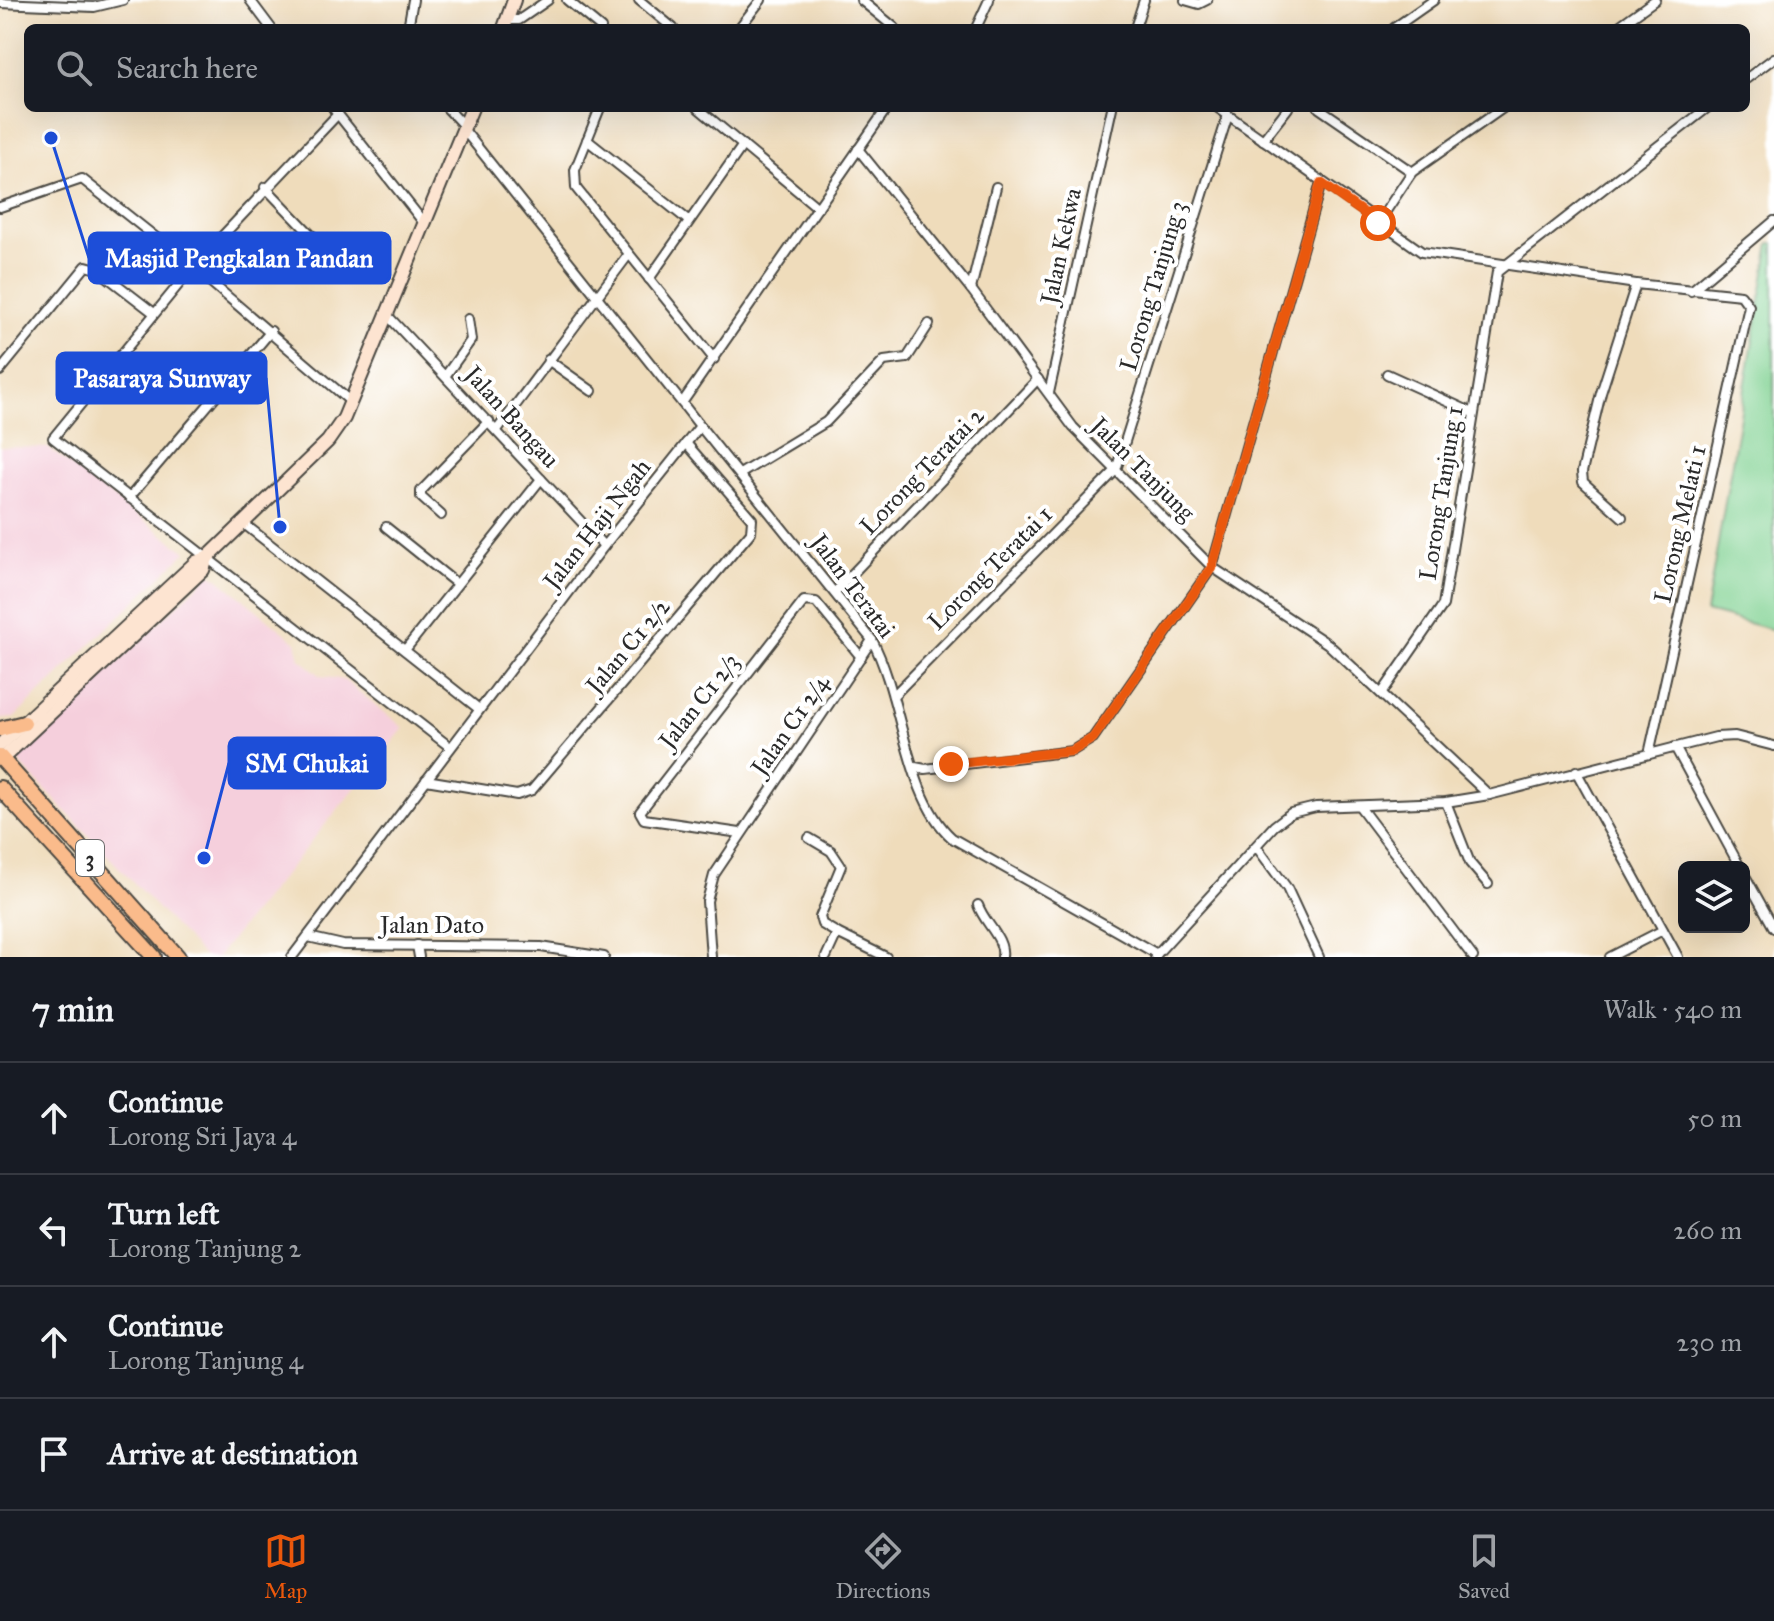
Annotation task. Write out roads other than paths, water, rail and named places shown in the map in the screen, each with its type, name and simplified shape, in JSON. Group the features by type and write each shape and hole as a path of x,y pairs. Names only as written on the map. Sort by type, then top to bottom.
{"highway":[{"path":"0,729 24,723"},
{"name":"3","path":"0,755 178,957"},
{"path":"0,779 48,834 61,856"},
{"name":"3","path":"0,788 154,957"}],"main road":[{"path":"505,24 514,0"},
{"path":"0,755 24,723 196,562 207,558 328,441 352,403 470,112"},
{"path":"0,755 203,570 207,558"}],"street":[{"path":"0,3 76,3 94,7 123,0"},
{"path":"250,0 268,24"},
{"path":"409,24 413,0"},
{"path":"505,24 519,20 548,0"},
{"path":"567,0 596,24"},
{"path":"639,0 668,24"},
{"path":"744,24 761,0"},
{"path":"861,0 890,24"},
{"path":"978,24 989,0"},
{"path":"1136,24 1144,0"},
{"path":"1185,0 1199,4 1207,0"},
{"path":"1400,24 1434,0"},
{"path":"1622,24 1655,0"},
{"path":"1750,76 1774,58"},
{"path":"334,112 193,267 54,434 55,441 450,747"},
{"path":"336,112 424,223"},
{"path":"450,112 700,426"},
{"path":"598,112 575,170 576,188 714,359"},
{"path":"703,112 818,208"},
{"path":"682,403 884,112"},
{"name":"Jalan Kekwa","path":"1049,393 1111,112"},
{"path":"1224,112 1378,223 1430,255 1691,291 1774,221"},
{"path":"1263,140 1285,112"},
{"path":"1325,112 1412,172"},
{"path":"1378,223 1412,172 1497,112"},
{"path":"1504,263 1702,112"},
{"name":"Lorong Tanjung 3","path":"1116,470 1228,115"},
{"path":"587,140 689,221"},
{"path":"649,279 743,145"},
{"name":"Jalan Tanjung","path":"858,149 971,289 1073,427 1212,567 1312,632 1382,693 1489,795"},
{"path":"0,207 83,180 271,331 352,403"},
{"path":"915,767 925,769 1072,751 1083,746 1093,738 1212,567 1321,183"},
{"path":"265,187 318,242"},
{"path":"971,289 996,187"},
{"path":"497,430 629,254"},
{"name":"Lorong Tanjung 1","path":"1382,693 1443,605 1494,281 1504,263"},
{"path":"0,371 86,266 97,269 154,313"},
{"path":"1622,517 1583,482 1582,472 1601,393 1636,284"},
{"name":"Lorong Melati 1","path":"1649,754 1748,303 1741,295 1691,291"},
{"name":"Jalan Bangau","path":"389,317 604,546"},
{"path":"446,375 471,340 468,319"},
{"path":"740,474 826,422 884,361 907,358 929,324"},
{"path":"129,498 271,331"},
{"path":"548,360 592,391"},
{"path":"1387,374 1473,413"},
{"name":"Lorong Teratai 2","path":"835,592 1038,379"},
{"path":"441,515 420,494 489,421"},
{"name":"Jalan Teratai","path":"700,426 872,640 930,813 952,838 1156,956"},
{"name":"Jalan Haji Ngah","path":"292,957 604,546 700,426"},
{"name":"Jalan C1 2/2","path":"426,780 517,795 532,790 751,532 752,519 686,443"},
{"name":"Lorong Teratai 1","path":"893,696 1116,470"},
{"path":"405,650 541,479"},
{"path":"243,523 479,709"},
{"path":"386,527 457,584"},
{"name":"Jalan C1 2/3","path":"740,833 644,819 640,812 804,601 816,602 861,657"},
{"name":"Jalan C1 2/4","path":"711,957 708,892 740,833 872,640"},
{"path":"1156,956 1256,846 1291,813 1316,807 1446,802 1489,795 1726,735 1774,744"},
{"path":"1675,747 1737,861"},
{"path":"1576,771 1678,957"},
{"path":"1446,802 1470,863 1488,884"},
{"path":"1360,807 1473,957"},
{"path":"809,838 831,851 841,866 820,917 822,924 886,957"},
{"path":"1256,846 1282,879 1319,957"},
{"path":"1750,885 1774,928"},
{"path":"978,905 985,923 1002,943 1002,957"},
{"path":"1610,957 1663,930"},
{"path":"826,957 837,933"},
{"name":"Jalan Dato","path":"308,937 343,945 541,947 600,957"},
{"path":"417,945 419,957"}],"place":[{"name":"Masjid Pengkalan Pandan","path":"51,138"},
{"name":"Pasaraya Sunway","path":"280,527"},
{"name":"SM Chukai","path":"204,858"}]}
